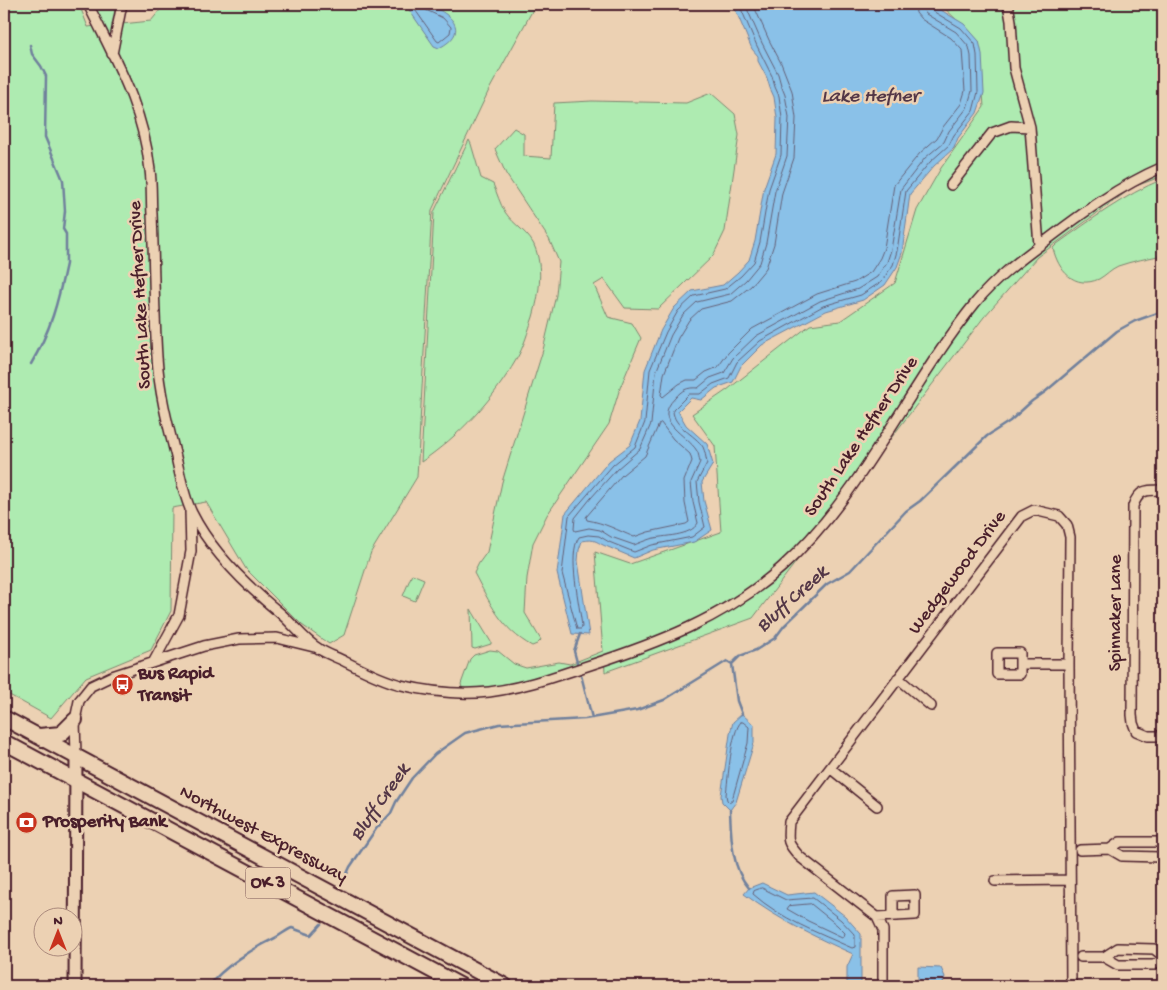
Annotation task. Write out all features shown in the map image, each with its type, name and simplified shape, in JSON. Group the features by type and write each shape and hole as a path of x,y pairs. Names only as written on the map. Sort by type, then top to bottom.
{"highway":[{"name":"Northwest Expressway","path":"4,718 505,986"},
{"path":"38,736 61,734 76,720"},
{"name":"OK 3","path":"4,742 461,986"}],"main road":[{"path":"75,986 76,756"}],"street":[{"name":"South Lake Hefner Drive","path":"88,4 126,81 141,121 150,170 157,360 165,414 190,510 202,531 246,583 292,623 316,648 368,673 394,683 435,691 469,693 506,690 570,672 634,650 699,623 736,602 782,567 814,535 860,475 949,338 976,301 994,282 1014,264 1104,198 1146,174 1163,167"},
{"path":"112,54 122,4"},
{"path":"1008,4 1014,68 1030,127 1039,246"},
{"path":"951,185 992,133 1011,126 1030,127"},
{"name":"Spinnaker Lane","path":"1163,490 1148,491 1136,495 1133,506 1132,715 1132,723 1136,731 1148,736 1163,736"},
{"path":"154,661 179,615 191,551 190,510"},
{"name":"Wedgewood Drive","path":"877,917 800,857 788,840 790,822 1022,516 1034,510 1059,516 1067,525 1070,537 1071,986"},
{"path":"76,756 76,720 79,701 91,686 112,676 204,646 240,639 277,638 316,648"},
{"path":"1020,664 1069,664"},
{"path":"898,678 932,706"},
{"path":"830,768 877,806"},
{"path":"1110,850 1120,842 1159,842 1163,845"},
{"path":"1080,850 1110,850 1122,856 1160,856 1163,854"},
{"path":"995,880 1070,880"},
{"path":"883,986 883,930 877,917 893,915"},
{"path":"1081,957 1104,957 1118,965 1154,964 1163,957 1154,949 1118,948 1104,957"}],"green space":[{"path":"4,4 79,4 88,27 103,25 95,9 96,4 116,4 112,25 151,21 165,4 536,4 489,90 432,210 417,477 371,552 344,635 329,644 302,625 246,569 206,502 172,508 171,611 151,650 86,677 51,718 4,692"},
{"path":"940,4 1163,4 1163,176 1133,187 1037,257 984,317 753,618 605,672 604,656 514,684 478,689 462,688 461,684 470,659 474,655 490,650 498,651 514,664 526,668 559,662 570,664 603,651 595,552 630,564 721,532 715,446 692,414 727,390 810,325 840,321 895,283 917,210 941,168 984,107 979,41"},
{"path":"711,93 735,114 739,135 725,231 713,256 658,309 625,308 604,279 594,285 608,317 632,323 641,338 620,388 609,424 547,515 533,543 527,578 525,613 541,640 532,646 512,632 504,623 491,605 474,573 487,552 502,482 543,350 556,295 559,262 549,239 506,174 495,149 514,128 524,134 524,156 551,158 554,103 592,101 686,103"},
{"path":"469,140 481,178 493,184 505,212 534,244 540,275 537,301 519,355 497,389 462,429 421,462 434,212"},
{"path":"1163,179 1163,255 1118,266 1099,279 1090,282 1082,282 1068,276 1059,264 1053,248 1121,200"},
{"path":"412,574 424,579 415,601 403,596"},
{"path":"471,609 491,644 475,649 472,648"}],"water":[{"path":"423,3 434,7 449,17 456,29 449,42 439,48 434,46 405,4"},
{"name":"Lake Hefner","path":"733,4 931,4 964,24 979,41 982,54 984,93 977,113 958,138 954,148 934,166 910,194 902,253 897,267 885,285 863,300 826,311 762,345 741,366 733,382 716,388 701,400 691,398 678,411 686,425 707,444 713,464 702,482 704,501 712,530 694,542 653,550 634,558 594,541 582,541 578,561 589,635 572,634 557,573 565,514 609,461 630,445 640,421 645,370 661,330 674,308 692,291 723,285 749,260 755,241 764,188 776,154 777,118 774,97 767,78 758,61 758,56 752,49"},
{"path":"742,714 754,725 754,743 736,802 730,810 722,802 721,796 733,722"},
{"path":"762,883 787,895 814,892 845,916 861,934 861,986 847,986 847,967 853,954 797,927 770,912 744,894 749,888"},
{"path":"918,967 941,968 945,977 942,986 918,986"}],"waterway":[{"path":"30,45 32,54 46,76 45,137 63,180 65,211 63,229 66,234 66,264 57,303 44,339 31,364"},
{"name":"Bluff Creek","path":"345,878 350,867 376,829 391,813 412,778 435,754 465,733 499,724 585,719 637,710 664,700 727,661 732,664 740,656 756,650 775,638 784,626 827,584 850,571 906,511 920,501 987,436 1010,421 1117,331 1135,321 1163,311"},
{"path":"578,666 574,651 580,634"},
{"path":"732,664 737,701 742,714"},
{"path":"580,671 592,718"},
{"path":"730,810 735,861 743,880 749,888"},
{"name":"Bluff Creek","path":"209,986 222,972 239,959 288,930 292,928 311,935 321,924"}],"place":[{"name":"Bus Rapid Transit","path":"122,685"},
{"name":"Prosperity Bank","path":"27,822"}]}
